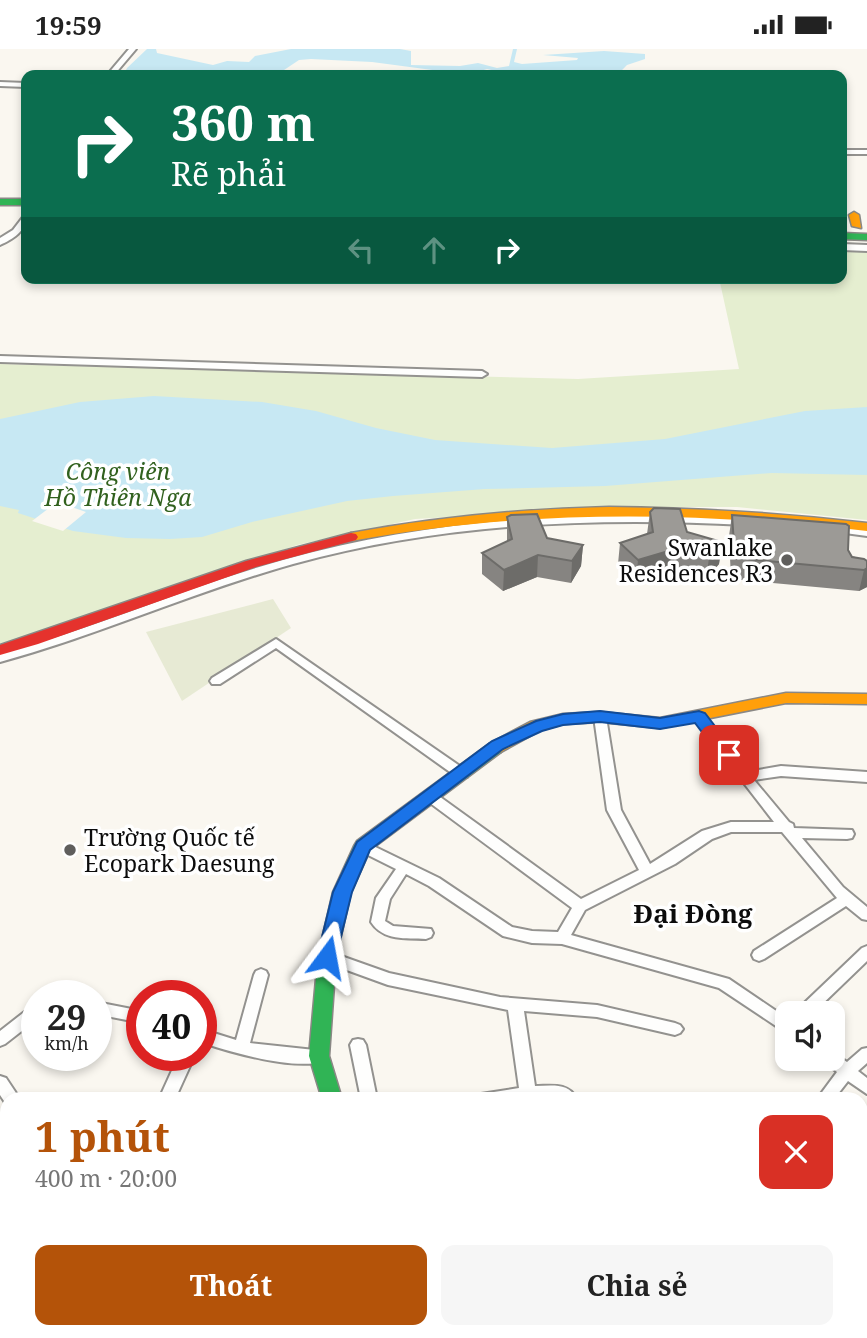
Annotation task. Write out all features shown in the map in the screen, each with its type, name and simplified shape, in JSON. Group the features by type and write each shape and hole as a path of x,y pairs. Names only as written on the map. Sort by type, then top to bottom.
{"main road":[{"path":"0,202 21,202"},
{"path":"0,212 21,213"},
{"path":"0,650 23,648 285,554 473,519 540,513 646,514 815,520 867,527"},
{"path":"330,1092 319,1056 327,957 342,892 363,846 498,745 536,726 563,719 600,717 660,723 786,698 867,699"}],"street":[{"path":"114,70 133,49"},
{"path":"0,82 21,83"},
{"path":"847,152 867,152"},
{"path":"0,229 21,230"},
{"path":"0,242 21,231"},
{"path":"0,359 482,374"},
{"path":"646,514 867,533"},
{"path":"216,681 276,643 462,774"},
{"path":"0,657 23,648"},
{"path":"699,716 744,777 838,891 867,915"},
{"path":"600,717 614,810 647,871"},
{"path":"744,777 780,771 867,778"},
{"path":"431,797 580,906"},
{"path":"562,938 580,906 647,871 707,835 731,827 847,834"},
{"path":"363,846 434,882 508,932 562,938 724,983 775,1019"},
{"path":"404,867 383,898 378,922 382,928 390,931 426,933"},
{"path":"759,955 847,898"},
{"path":"816,1001 867,952"},
{"path":"327,957 388,979 515,1004 597,1011 674,1029"},
{"path":"241,1049 261,975"},
{"path":"515,1004 528,1092"},
{"path":"0,1040 21,1023"},
{"path":"217,1041 241,1049 279,1056 319,1056"},
{"path":"358,1045 368,1092"},
{"path":"831,1092 848,1070 867,1054"},
{"path":"845,1068 867,1087"},
{"path":"170,1092 180,1071"}],"green space":[{"name":"Công viên Hồ Thiên Nga","path":"847,252 867,252 867,520 737,507 630,507 415,519 297,545 0,648 0,364 578,379 739,369 720,284 847,284"},
{"path":"273,599 291,628 182,701 146,632"}],"water":[{"path":"147,49 156,49 157,53 213,65 227,61 249,62 255,56 291,49 400,49 411,51 411,65 460,66 478,63 497,68 509,66 513,49 517,49 514,62 522,64 578,58 543,55 604,51 645,54 645,59 627,65 622,70 432,70 372,62 311,59 299,60 284,70 126,70"},
{"path":"154,396 262,402 316,411 376,428 435,440 552,448 665,439 805,411 867,407 867,475 772,473 605,486 485,489 393,496 347,501 252,522 202,537 170,539 126,538 73,531 18,513 19,510 0,506 0,419 80,402"}],"pier":[{"path":"57,502 86,512 63,531 32,521"}],"building":[{"path":"654,508 680,509 687,532 722,542 709,558 675,549 638,560 620,543 653,532 650,512"},
{"path":"537,514 547,538 583,545 572,561 538,555 504,570 482,553 512,539 507,517"},
{"path":"732,515 846,524 849,526 848,550 852,557 867,561 867,568 864,570 735,558"}],"traffic: fast":[{"path":"0,202 21,202"},
{"path":"847,236 867,237"},
{"path":"330,1092 319,1056 327,957 342,892 363,846 495,748"}],"traffic: slow":[{"path":"854,215 857,226"},
{"path":"351,537 415,525 544,512 673,511 867,527"},
{"path":"495,748 536,726 563,719 600,717 660,723 786,698 867,699"}],"traffic: jam":[{"path":"0,650 33,641 251,564 351,537"}],"place":[{"name":"Swanlake Residences R3","path":"787,560"},
{"name":"Trường Quốc tế Ecopark Daesung","path":"70,850"}],"district":[{"name":"Đại Đòng","path":"693,913"}],"route":[{"path":"327,957 342,892 363,846 447,786 498,745 536,726 563,719 600,717 660,723 699,716 729,755"}]}
